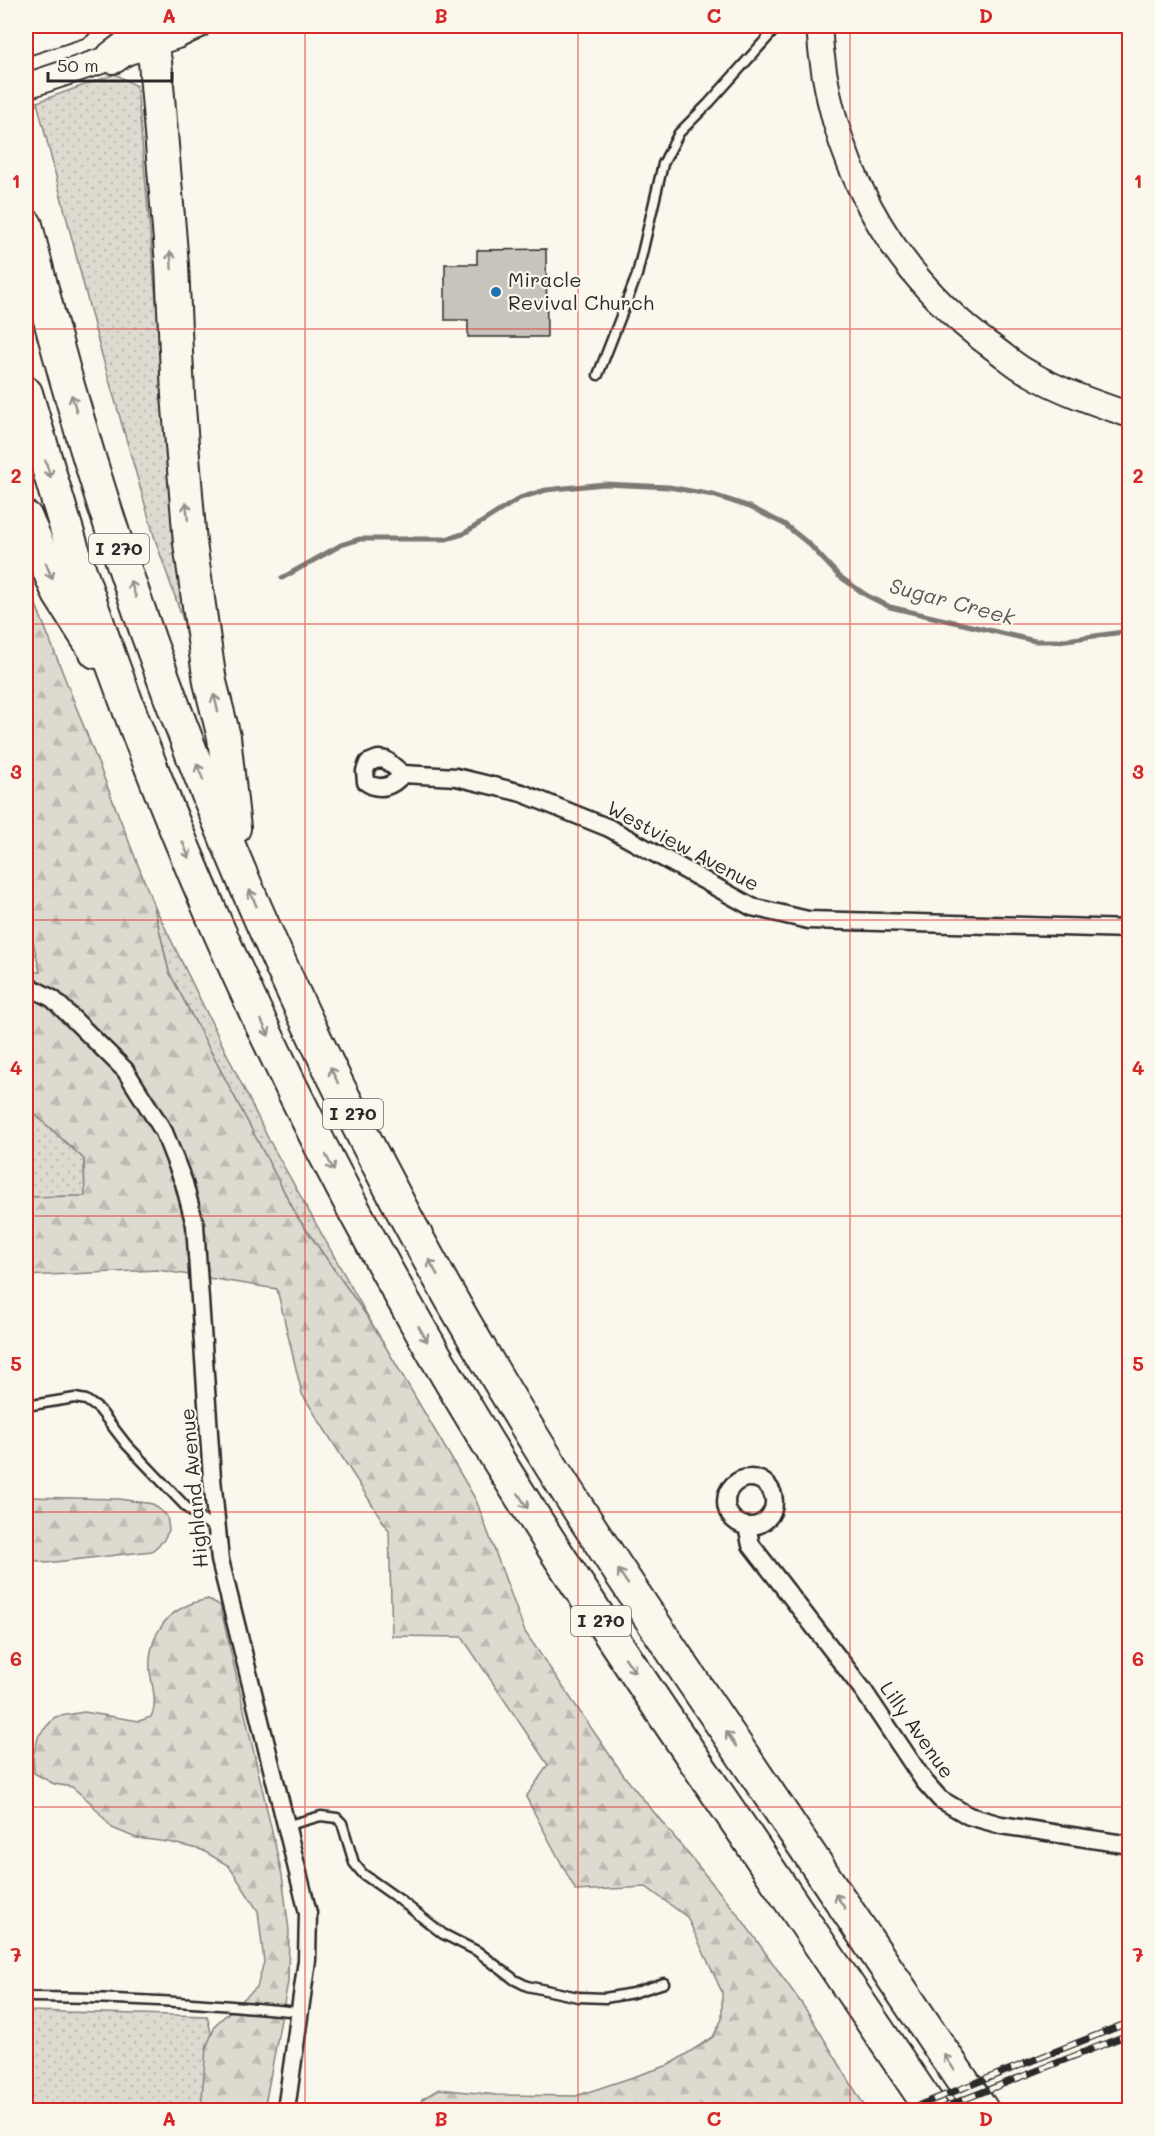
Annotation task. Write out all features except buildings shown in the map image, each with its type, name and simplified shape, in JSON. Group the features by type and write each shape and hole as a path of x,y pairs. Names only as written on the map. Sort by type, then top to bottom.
{"highway":[{"path":"113,57 142,32 157,81 190,543 210,682 224,737 238,865"},
{"name":"I 270","path":"26,225 61,361 113,532 172,700 238,865 351,1111 435,1270 524,1424 570,1498 982,2110"},
{"name":"I 270","path":"26,393 76,557 169,811 215,919 298,1100 343,1189 429,1346 522,1501 932,2110"},
{"path":"26,518 59,594 126,698"}],"main road":[{"path":"142,32 198,26"},
{"path":"819,26 826,81 839,138 868,207 900,258 933,296 969,330 1028,373 1089,401 1130,415"},
{"path":"26,43 74,27"},
{"path":"26,86 113,57"}],"street":[{"name":"Westview Avenue","path":"403,774 456,777 522,793 609,828 752,908 808,920 1130,928"},
{"name":"Highland Avenue","path":"26,985 53,999 124,1070 165,1132 184,1183 195,1225 220,1560 308,1913 307,1960 286,2110"},
{"name":"Lilly Avenue","path":"747,1526 751,1545 863,1690 924,1781 940,1799 969,1816 1001,1824 1130,1845"}],"lane":[{"path":"598,375 637,275 663,164 679,133 778,26"},
{"path":"26,1406 75,1398 86,1400 99,1409 126,1444 188,1509 217,1532"},
{"path":"285,1826 321,1816 337,1818 342,1823 354,1863 363,1874 443,1934 477,1951 515,1980 527,1986 578,1997 605,1998 633,1993 664,1983"},
{"path":"26,1997 90,1997 218,2004 299,2012"}],"green space":[{"path":"115,74 137,86 178,547 190,640 155,539 99,345 37,102"},
{"path":"26,597 33,597 153,903 169,972 298,1218 371,1322 476,1500 525,1632 625,1777 740,1917 809,2014 867,2110 418,2110 422,2099 439,2089 497,2095 576,2096 669,2065 713,2037 722,2019 722,1992 687,1917 646,1887 576,1891 526,1797 548,1765 462,1637 392,1636 389,1531 302,1394 277,1289 158,1270 26,1276 26,1197 85,1196 84,1159 26,1106 26,972 40,972 26,911"},
{"path":"153,903 269,1140 371,1322 298,1218 169,972"},
{"path":"26,1106 84,1159 85,1196 26,1197"},
{"path":"26,1497 119,1499 153,1504 167,1516 169,1530 163,1541 152,1551 46,1563 26,1558"},
{"path":"208,1599 220,1605 282,1875 289,1930 288,1982 264,2110 201,2110 206,2048 216,2024 257,1987 264,1962 258,1911 229,1866 202,1850 136,1838 112,1828 91,1803 72,1787 54,1784 34,1773 33,1755 39,1735 55,1717 84,1712 139,1721 151,1717 154,1700 150,1661 158,1632 169,1617 177,1611"},
{"path":"26,1992 30,2011 207,2016 230,2110 26,2110"}],"waterway":[{"name":"Sugar Creek","path":"282,578 341,545 360,539 446,539 463,534 520,498 546,490 604,484 669,487 713,495 750,507 784,524 809,544 839,576 866,595 890,607 1035,641 1059,641 1130,631"}],"railway":[{"path":"907,2110 1130,2022"},
{"path":"937,2110 1130,2034"}],"place":[{"name":"Miracle Revival Church","path":"496,292"}]}
